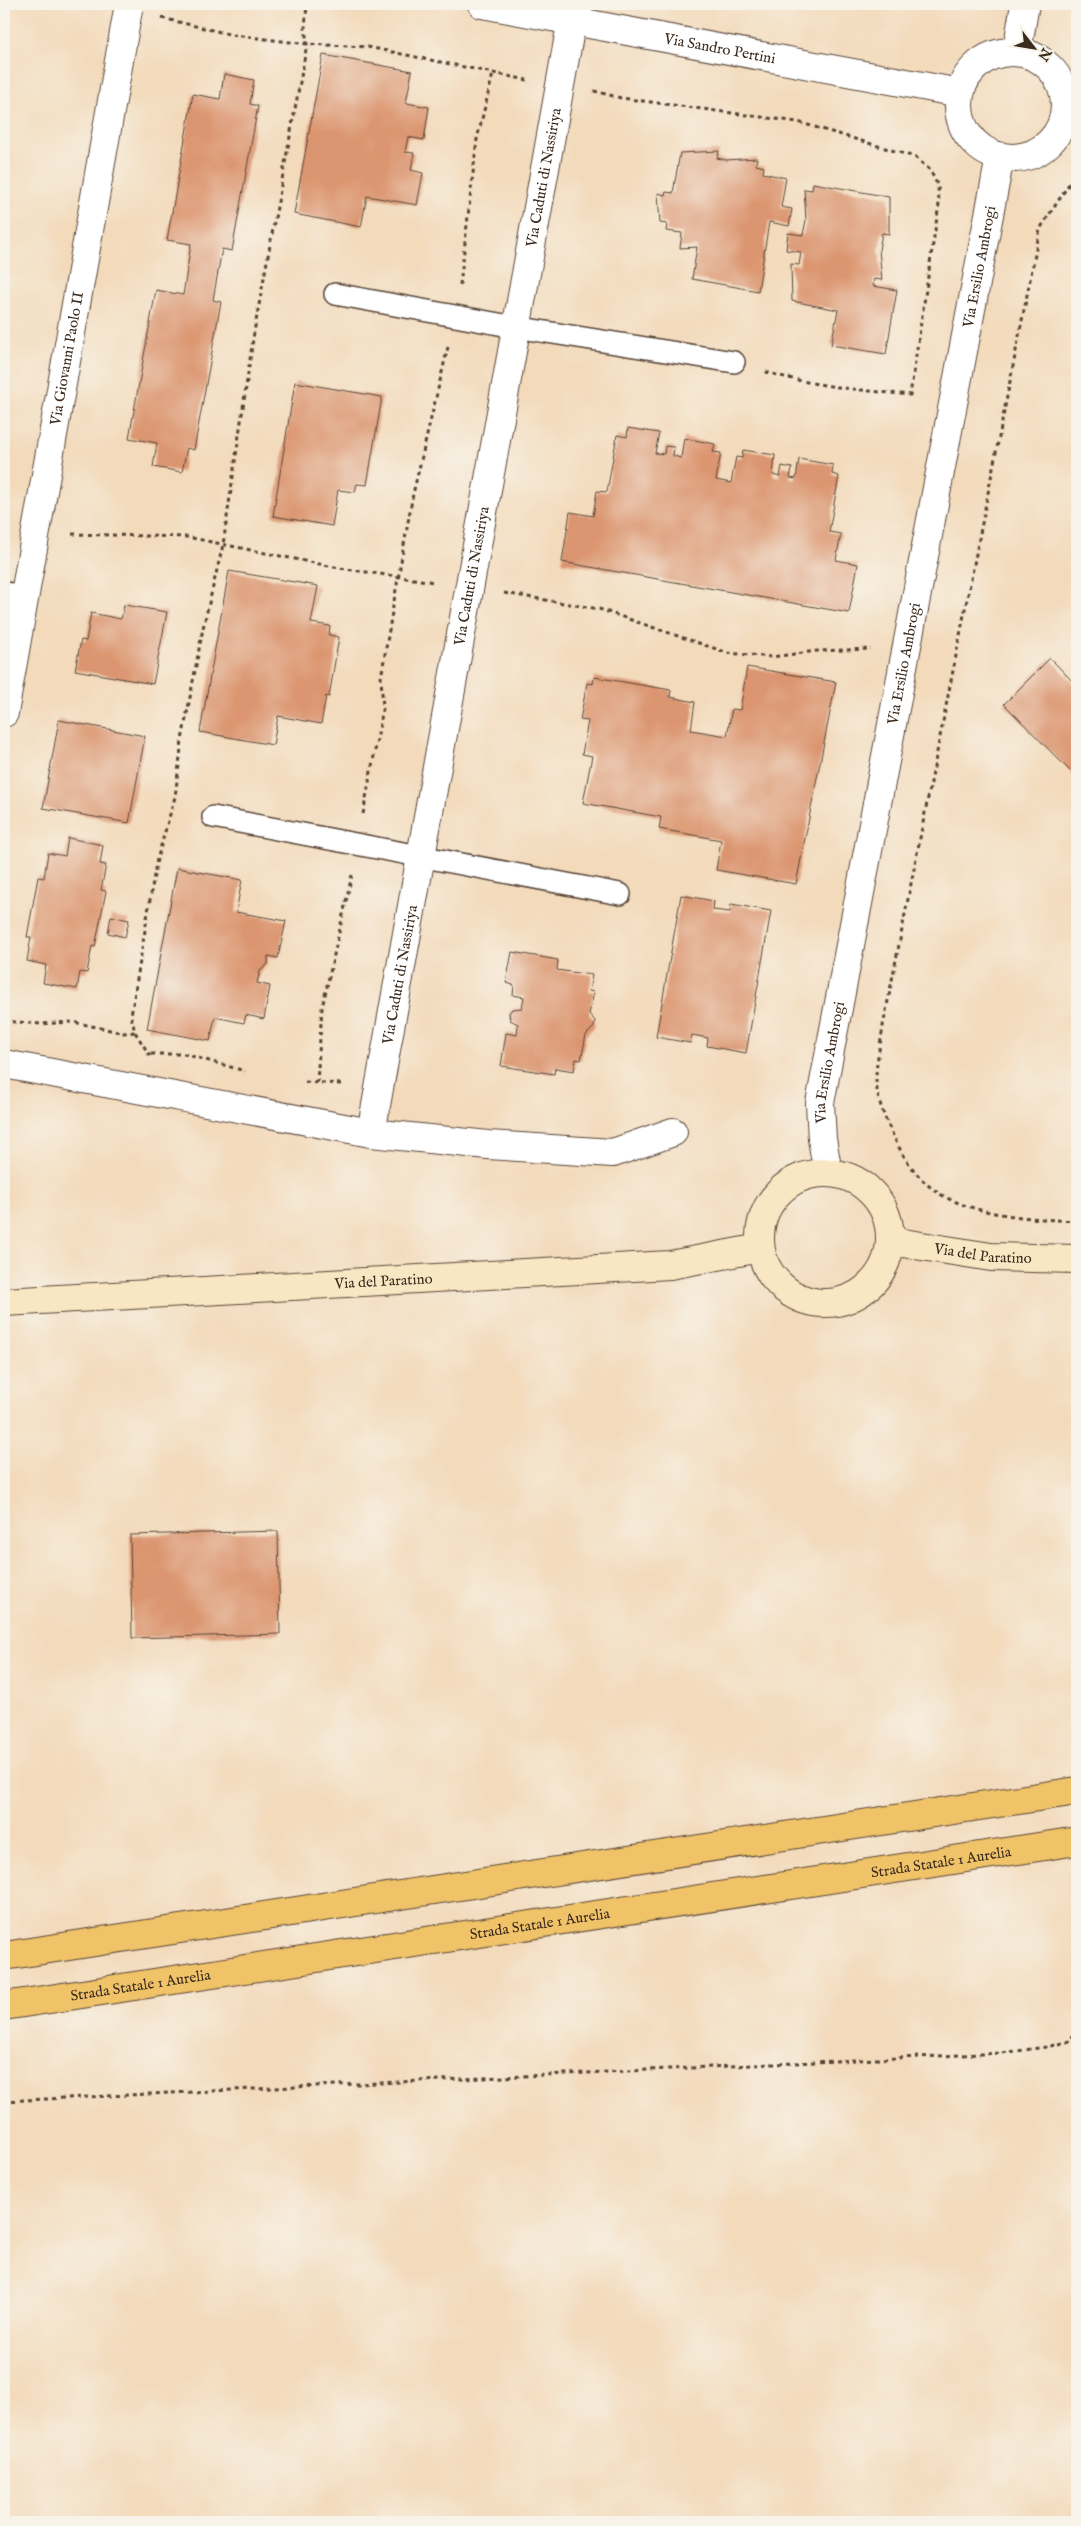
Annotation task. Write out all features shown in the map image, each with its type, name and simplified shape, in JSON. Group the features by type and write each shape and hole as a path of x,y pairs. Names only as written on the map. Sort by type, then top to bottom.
{"highway":[{"path":"4,1956 1077,1791"},
{"name":"Strada Statale 1 Aurelia","path":"4,2006 1077,1841"}],"main road":[{"path":"828,1172 844,1175 860,1183 873,1194 883,1207 890,1241 884,1264 871,1284 859,1294 828,1303 812,1302 784,1289 764,1264 760,1248 762,1219 776,1195 800,1178 813,1173 828,1172"},
{"name":"Via del Paratino","path":"890,1241 991,1257 1077,1259"},
{"name":"Via del Paratino","path":"4,1302 670,1264 760,1248"}],"street":[{"name":"Via Sandro Pertini","path":"482,4 514,6 572,19 960,93"},
{"path":"1016,51 1025,4"},
{"name":"Via Giovanni Paolo II","path":"4,713 15,594 129,7"},
{"name":"Via Caduti di Nassiriya","path":"371,1133 572,19"},
{"path":"1016,51 1040,59 1058,76 1072,109 1051,142 1037,153 1018,158 1000,157 984,151 972,140 963,126 958,110 960,93 965,79 974,67 987,58 1001,52 1016,51"},
{"name":"Via Ersilio Ambrogi","path":"828,1172 822,1139 820,1103 1000,157"},
{"path":"4,1064 371,1133 488,1146 613,1153 673,1132"}],"lane":[{"path":"335,294 515,327 734,362"},
{"path":"213,817 620,894"}],"path":[{"path":"144,1089 151,1054 135,1032 131,1016 156,864 175,797 182,740 204,628 223,545 254,332 307,44 305,28 307,4"},
{"path":"129,7 233,35 307,44 368,47 516,80 560,83 621,98 798,122 915,156 930,170 938,186 939,204 910,395 838,388 788,379 734,362"},
{"path":"317,1083 322,1008 355,862 356,844 384,708 381,678 414,494 443,374 454,316 463,266 477,140 493,74"},
{"path":"1077,180 1069,184 1040,229 885,1016 876,1080 884,1116 899,1149 914,1170 937,1192 967,1205 996,1213 1031,1219 1077,1220"},
{"path":"4,1020 41,1024 73,1022 124,1033 135,1032"},
{"path":"151,1054 184,1054 253,1074"},
{"path":"298,1082 350,1085 378,1091"},
{"path":"4,2101 1002,2053 1046,2047 1070,2040 1077,2029"}],"building":[{"path":"323,55 412,71 406,103 429,107 424,140 408,137 405,152 414,153 411,170 423,173 417,205 367,196 361,227 294,214"},
{"path":"224,74 254,80 250,104 258,106 232,251 222,249 213,300 221,302 194,450 187,448 182,472 153,467 157,443 129,438 156,290 183,295 191,244 167,240 193,94 220,99"},
{"path":"719,151 717,158 726,160 757,158 756,165 764,167 763,173 786,178 781,207 792,209 789,226 769,222 758,291 692,279 697,247 680,248 682,233 666,231 667,224 660,223 658,193 665,195 666,192 673,193 680,153"},
{"path":"813,183 889,197 889,234 882,233 879,250 882,280 874,279 873,286 897,290 886,354 831,345 838,310 792,301 791,264 799,265 801,252 786,250 788,233 803,235 806,220 804,189 812,190"},
{"path":"295,382 382,397 367,485 357,484 355,492 338,490 332,526 273,516"},
{"path":"628,428 659,433 655,453 664,454 665,446 674,447 673,456 681,458 684,438 715,444 713,452 721,453 716,480 731,483 736,457 742,458 743,450 775,455 773,475 780,477 782,466 792,468 790,478 796,479 799,459 833,465 832,474 839,476 829,532 841,534 836,560 858,564 849,613 562,562 570,512 593,516 597,491 607,492 617,435 627,437"},
{"path":"229,571 318,586 311,623 330,626 329,635 339,637 329,697 326,696 321,724 278,716 273,745 200,732"},
{"path":"124,605 167,612 153,684 75,670 81,640 86,641 91,613 121,619"},
{"path":"1050,658 1077,686 1077,778 1004,704"},
{"path":"747,667 836,682 796,884 716,870 721,840 659,829 661,817 583,803 592,756 582,754 588,721 580,720 587,683 593,684 594,677 671,690 670,697 695,702 691,730 727,736 732,709 740,710"},
{"path":"59,720 145,736 129,823 43,808"},
{"path":"68,838 103,845 100,864 106,865 101,890 106,891 95,947 92,946 87,973 80,972 77,989 43,983 46,965 27,961 31,937 27,937 38,877 44,878 48,853 65,856"},
{"path":"177,868 242,880 236,912 286,921 278,958 268,956 268,964 260,971 257,983 270,986 264,1019 246,1015 244,1023 215,1017 210,1041 147,1029"},
{"path":"681,895 714,901 713,910 730,912 731,904 771,911 746,1053 707,1046 708,1038 692,1035 690,1043 656,1037"},
{"path":"111,916 129,920 125,937 108,933"},
{"path":"512,952 558,960 557,970 592,975 589,991 594,992 589,1014 595,1021 594,1027 586,1035 581,1060 576,1059 574,1071 555,1068 554,1074 501,1066 506,1033 517,1035 518,1024 510,1020 509,1013 512,1009 522,1008 524,997 513,995 514,985 506,983"},
{"path":"278,1531 280,1634 132,1638 130,1535"}]}
